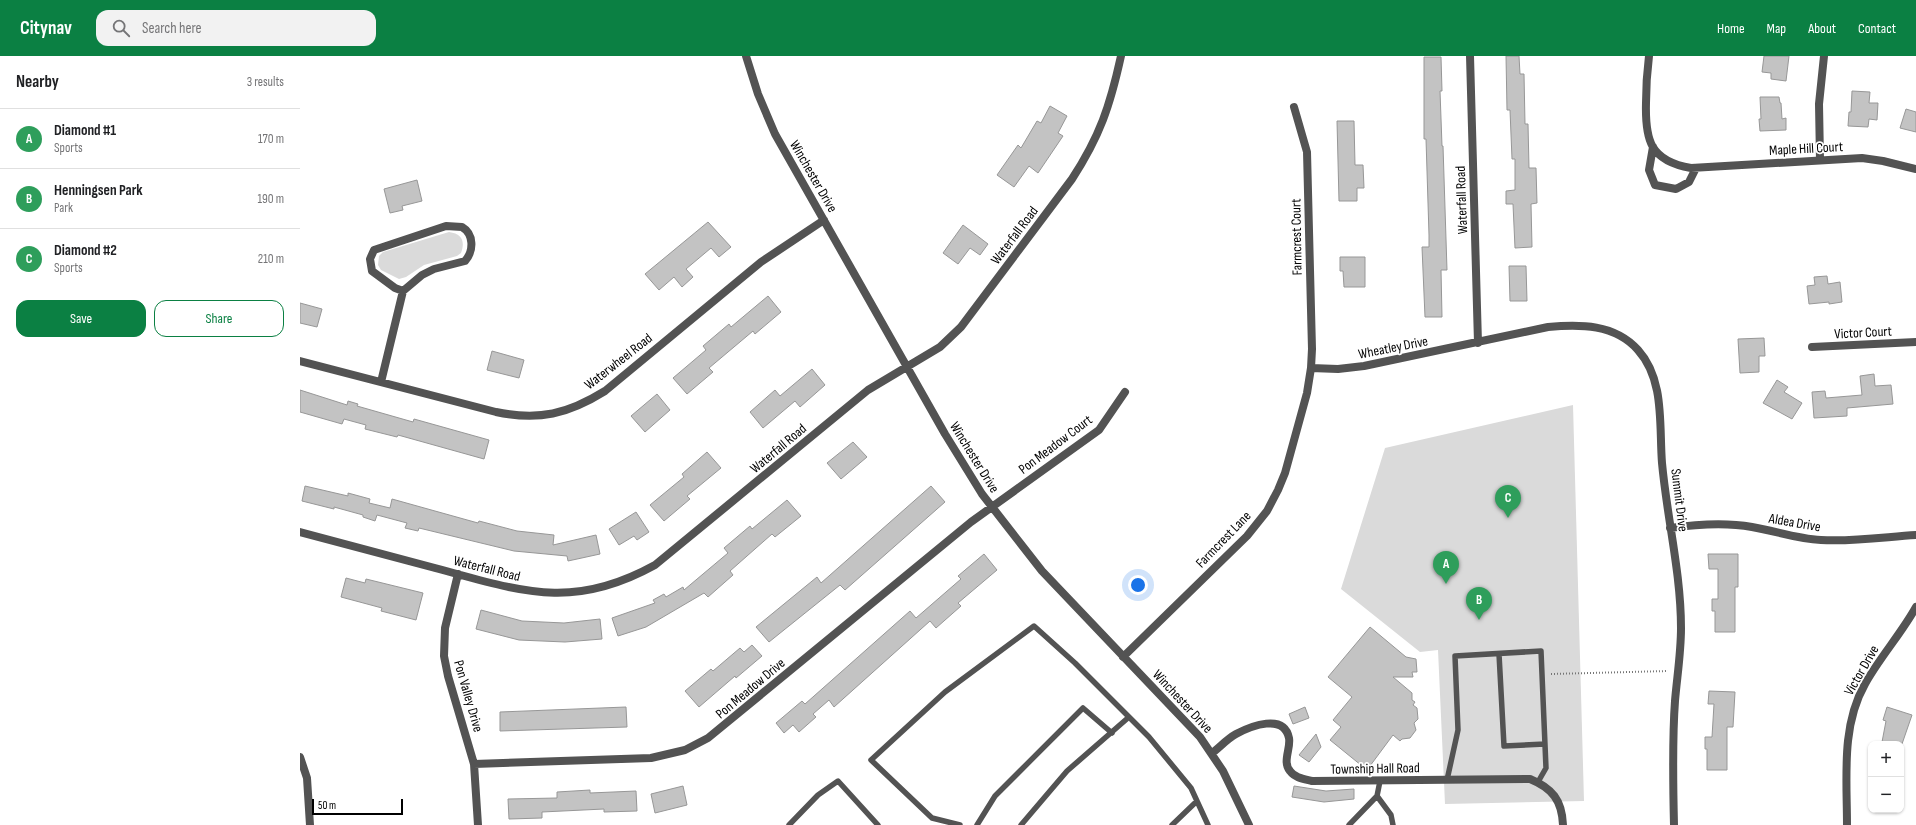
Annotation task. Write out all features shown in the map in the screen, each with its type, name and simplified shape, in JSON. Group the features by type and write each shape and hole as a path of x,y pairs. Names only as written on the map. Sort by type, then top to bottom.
{"street":[{"name":"Winchester Drive","path":"746,56 766,114 945,434 992,507 1042,571 1123,657 1182,716 1212,753 1233,789 1249,825"},
{"name":"Waterfall Road","path":"300,532 514,589 549,594 595,589 634,577 656,565 675,551 868,390 940,347 961,327 1072,179 1088,154 1102,126 1112,98 1121,56"},
{"name":"Waterfall Road","path":"1470,56 1478,342"},
{"name":"Maple Hill Court","path":"1649,56 1646,126 1653,147 1670,163 1678,166 1696,168 1862,158 1883,161 1916,169"},
{"path":"1820,160 1819,104 1824,56"},
{"name":"Farmcrest Court","path":"1294,107 1307,152 1311,368"},
{"name":"Maple Hill Court","path":"1653,147 1649,170 1655,185 1676,189 1689,182 1696,168"},
{"name":"Waterwheel Road","path":"300,361 509,415 540,416 569,410 585,403 604,391 761,262 824,220"},
{"path":"381,382 403,291 422,275 434,269 465,261 471,250 469,234 466,229 455,226 446,226 374,250 370,259 372,271 394,288 403,291"},
{"name":"Summit Drive","path":"1478,342 1548,327 1570,325 1605,329 1621,335 1630,342 1646,360 1657,387 1662,463 1679,590 1681,627 1673,740 1674,825"},
{"name":"Wheatley Drive","path":"1311,368 1338,369 1364,366 1478,342"},
{"name":"Victor Court","path":"1812,347 1916,342"},
{"name":"Farmcrest Lane","path":"1123,657 1247,536 1267,510 1285,473 1307,394 1311,368"},
{"name":"Pon Meadow Court","path":"992,507 1099,430 1125,392"},
{"name":"Pon Meadow Drive","path":"474,764 651,758 673,754 697,745 720,731 971,522 992,507"},
{"name":"Aldea Drive","path":"1670,528 1699,524 1732,524 1753,527 1797,538 1822,540 1916,535"},
{"name":"Pon Valley Drive","path":"458,574 445,628 444,656 448,676 469,742 474,764 478,825"},
{"name":"Victor Drive","path":"1847,825 1847,747 1852,715 1865,684 1909,621 1916,607"},
{"name":"Township Hall Road","path":"1212,753 1237,734 1267,723 1284,727 1289,737 1286,763 1289,771 1299,778 1312,781 1530,779 1538,782"},
{"path":"300,757 307,778 310,825"},
{"path":"1538,782 1545,786 1558,800 1563,825"}],"lane":[{"path":"960,825 943,823 932,818 871,760 945,692 1034,626 1075,663 1149,737 1191,788 1208,825"},
{"path":"1447,780 1458,730 1455,656 1541,651 1546,768 1538,782"},
{"path":"1499,654 1504,746 1545,744"},
{"path":"977,825 996,796 1083,708 1112,733"},
{"path":"1021,825 1068,771 1129,717"},
{"path":"789,825 818,795 838,780 878,825"},
{"path":"1349,825 1377,796 1380,780"},
{"path":"1377,796 1391,815 1393,825"},
{"path":"1172,825 1197,801"}],"path":[{"path":"1542,674 1678,671"}],"shaded area":[{"path":"449,232 460,237 463,242 461,253 457,256 424,265 406,277 399,279 381,270 378,265 379,256 383,252"},
{"path":"1573,405 1584,801 1445,804 1438,650 1420,652 1341,589 1385,448"}],"building":[{"path":"1506,56 1519,56 1520,74 1524,74 1525,124 1528,124 1529,168 1536,168 1537,203 1531,204 1532,247 1515,248 1513,204 1506,204 1506,191 1515,190 1515,159 1512,159 1510,110 1507,110"},
{"path":"1764,56 1789,56 1786,81 1771,79 1771,73 1762,72"},
{"path":"1424,57 1441,57 1442,91 1440,91 1447,270 1441,270 1442,317 1425,317 1422,247 1429,247 1429,235 1426,139 1424,139"},
{"path":"1852,91 1870,92 1869,103 1878,103 1877,120 1869,119 1868,127 1848,126 1849,112 1851,112"},
{"path":"1760,97 1779,97 1782,119 1786,118 1786,130 1760,131"},
{"path":"1050,106 1067,116 1058,133 1063,136 1038,173 1029,166 1014,187 997,175 1018,145 1021,148 1037,121 1041,123"},
{"path":"1906,109 1916,112 1916,132 1900,128"},
{"path":"1337,121 1354,121 1355,165 1363,165 1364,188 1357,188 1357,201 1339,201"},
{"path":"417,180 422,201 402,206 403,210 390,213 384,189"},
{"path":"708,222 731,247 719,257 711,248 686,269 693,277 682,287 674,277 659,290 645,274"},
{"path":"963,225 988,244 980,255 970,248 958,264 943,253"},
{"path":"1340,257 1365,257 1365,287 1344,287 1343,271 1340,271"},
{"path":"1509,266 1526,266 1527,301 1510,301"},
{"path":"1827,276 1828,284 1840,282 1842,302 1829,304 1829,302 1809,304 1807,286 1815,285 1814,277"},
{"path":"768,296 781,312 755,334 753,331 709,368 713,372 687,394 673,378 706,350 703,346 729,324 731,327"},
{"path":"300,303 322,309 317,327 300,323"},
{"path":"1764,338 1765,356 1759,356 1759,372 1740,373 1738,339"},
{"path":"492,351 524,360 519,378 487,370"},
{"path":"812,369 825,385 800,407 795,401 763,428 750,412 775,390 780,396"},
{"path":"1874,374 1875,386 1891,385 1893,404 1847,408 1847,416 1814,418 1812,392 1825,391 1826,398 1862,395 1860,376"},
{"path":"1777,380 1788,387 1784,392 1802,403 1792,419 1763,403"},
{"path":"300,390 347,405 348,401 358,404 357,406 413,422 414,419 489,440 484,459 398,435 397,437 365,429 366,425 344,419 342,424 300,412"},
{"path":"657,394 670,410 645,432 631,416"},
{"path":"853,442 867,457 841,479 827,463"},
{"path":"707,452 721,468 687,496 690,499 664,521 650,505 684,477 682,474"},
{"path":"305,486 348,496 348,493 370,499 369,503 390,508 392,499 478,523 479,521 517,531 554,535 553,545 596,535 600,554 568,561 567,556 514,551 419,528 418,531 405,528 407,523 377,515 375,521 363,517 363,515 334,507 334,509 302,501"},
{"path":"931,486 945,502 845,590 840,585 769,642 756,627 817,577 821,583"},
{"path":"787,500 801,516 775,537 772,534 730,571 733,575 708,597 704,593 646,627 618,636 612,618 655,603 653,600 664,594 666,597 683,587 684,590 728,553 724,548 750,526 752,529"},
{"path":"636,512 649,532 637,540 634,536 619,545 609,529"},
{"path":"984,554 997,570 958,603 961,606 936,628 930,621 834,707 829,700 813,714 816,717 799,732 793,725 784,733 776,723 802,701 805,704 910,611 916,618 961,579 958,576"},
{"path":"1708,554 1738,554 1738,587 1735,587 1735,632 1715,632 1715,611 1712,611 1712,599 1718,599 1718,569 1709,569"},
{"path":"346,578 365,583 366,579 423,593 416,620 381,611 382,608 341,597"},
{"path":"481,610 522,621 564,623 600,619 602,639 565,642 519,640 476,629"},
{"path":"1370,627 1406,657 1416,659 1417,672 1412,672 1413,677 1393,677 1412,693 1412,700 1415,702 1413,705 1417,708 1418,719 1414,723 1416,730 1410,738 1402,739 1400,741 1393,735 1367,770 1330,740 1341,727 1333,720 1352,697 1328,677"},
{"path":"752,645 762,656 736,678 735,676 699,707 685,691 711,669 713,671 740,648 744,652"},
{"path":"1709,691 1735,692 1733,727 1727,727 1727,770 1707,770 1707,749 1705,749 1705,737 1712,737 1714,704 1708,704"},
{"path":"626,707 627,727 500,731 500,712"},
{"path":"1305,707 1309,718 1293,724 1289,714"},
{"path":"1887,707 1912,715 1903,741 1882,741 1886,721 1883,720"},
{"path":"1316,734 1321,747 1309,762 1299,755"},
{"path":"683,786 687,805 655,813 651,794"},
{"path":"1294,786 1326,791 1354,789 1354,799 1324,802 1292,797"},
{"path":"590,790 590,793 636,791 637,811 604,812 604,809 542,812 542,818 509,819 508,799 557,798 557,792"}],"place":[{"name":"Diamond #2","path":"1508,518"},
{"name":"Diamond #1","path":"1446,584"},
{"name":"Henningsen Park","path":"1479,620"}]}
